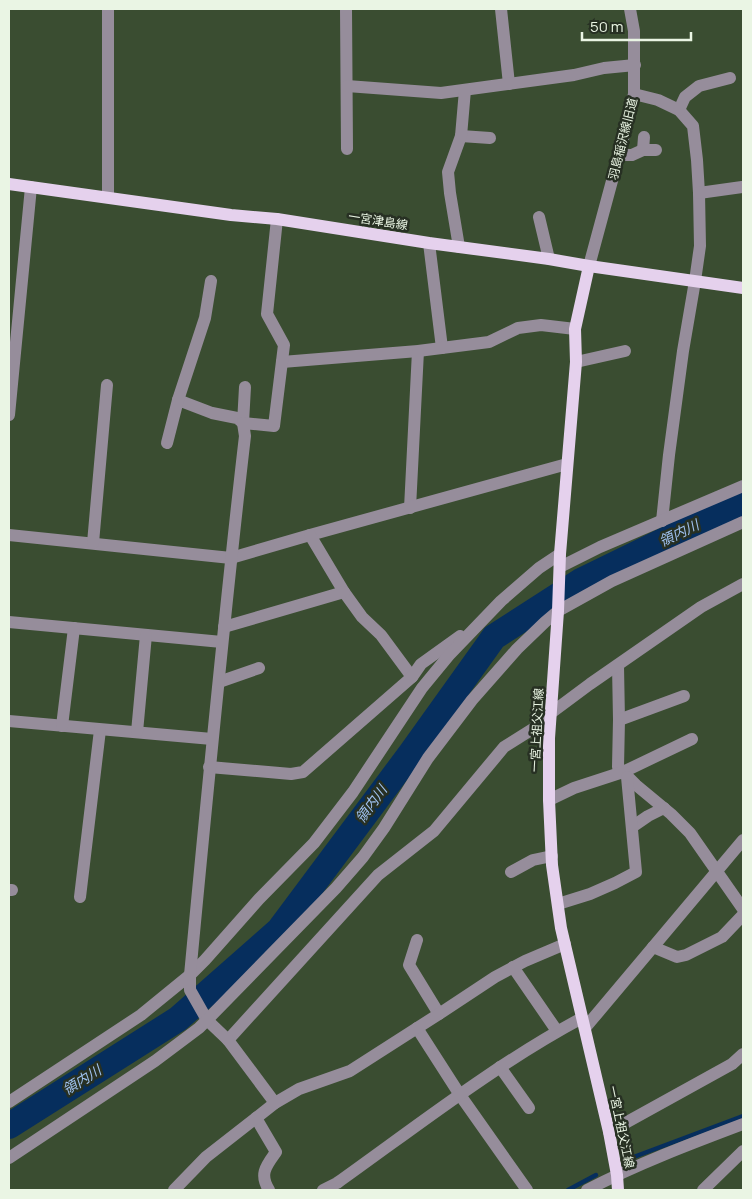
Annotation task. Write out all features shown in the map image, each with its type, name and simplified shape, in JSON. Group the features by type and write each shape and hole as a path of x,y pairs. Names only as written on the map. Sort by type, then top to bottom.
{"main road":[{"name":"一宮津島線","path":"9,184 231,215 277,219 743,288"},
{"name":"一宮上祖父江線","path":"589,266 576,329 576,362 560,554 549,738 548,800 552,856 565,944 609,1132 618,1190"}],"street":[{"path":"108,9 108,197"},
{"path":"346,9 347,149"},
{"path":"501,9 508,84"},
{"name":"羽島稲沢線旧道","path":"589,266 620,155 634,94 634,31 630,9"},
{"path":"347,86 441,93 635,65"},
{"path":"679,110 685,97 699,86 730,78"},
{"path":"458,247 448,172 461,136 465,90"},
{"path":"634,94 658,100 679,110 693,126 697,160 700,246 669,454 662,521"},
{"path":"461,136 490,138"},
{"path":"620,155 632,156 649,150 644,137"},
{"path":"9,415 31,187"},
{"path":"699,193 742,187"},
{"path":"539,217 549,259"},
{"path":"178,400 212,413 237,418 243,423 274,426 284,345 267,314 277,219"},
{"path":"429,243 442,348"},
{"path":"167,443 178,400 205,318 211,281"},
{"path":"282,362 418,351 489,342 518,328 541,325 576,329"},
{"path":"410,508 418,351"},
{"path":"576,362 625,351"},
{"path":"93,544 107,385"},
{"path":"246,387 243,423 245,436 209,767 190,990 206,1019 228,1040 275,1103"},
{"path":"9,535 231,558 567,464"},
{"path":"560,569 600,548 743,486"},
{"path":"9,1158 154,1061 199,1028 336,888 363,857 384,828 428,758 472,700 517,649 558,608 612,581 743,522"},
{"path":"310,535 344,592 362,617 381,635 412,677"},
{"path":"9,1102 141,1015 190,975 259,899 314,843 353,792 422,688 450,654 509,594 539,568 560,554"},
{"path":"228,1040 378,875 434,831 504,747 539,725 551,713 701,607 743,584"},
{"path":"224,627 344,592"},
{"path":"209,767 291,774 303,772 412,677 421,664 486,616"},
{"path":"9,622 222,642"},
{"path":"62,726 74,628"},
{"path":"136,732 146,635"},
{"path":"618,666 618,767 690,833 743,909"},
{"path":"219,682 259,668"},
{"path":"619,720 684,696"},
{"path":"9,721 212,739"},
{"path":"80,897 100,730"},
{"path":"548,800 574,788 625,774 692,739"},
{"path":"558,904 590,894 636,872 625,774"},
{"path":"632,827 664,808"},
{"path":"323,1190 337,1183 500,1067 557,1031 584,1023 653,946 743,840"},
{"path":"511,872 533,860 552,856"},
{"path":"653,946 677,957 686,955 722,937 743,915"},
{"path":"417,940 409,965 439,1014"},
{"path":"174,1190 206,1157 275,1103 299,1089 350,1071 495,977 525,961 565,944"},
{"path":"513,967 557,1031"},
{"path":"417,1028 460,1095 527,1190"},
{"path":"609,1132 732,1064 743,1054"},
{"path":"500,1067 529,1108"},
{"path":"256,1118 276,1152 265,1168 264,1182 269,1190"},
{"path":"587,1190 617,1175 743,1124"},
{"path":"702,1190 743,1151"}],"waterway":[{"name":"領内川","path":"9,1126 178,1019 279,930 411,753 494,637 581,581 743,502"},
{"path":"631,1158 743,1116"},
{"path":"568,1190 596,1175"}]}
